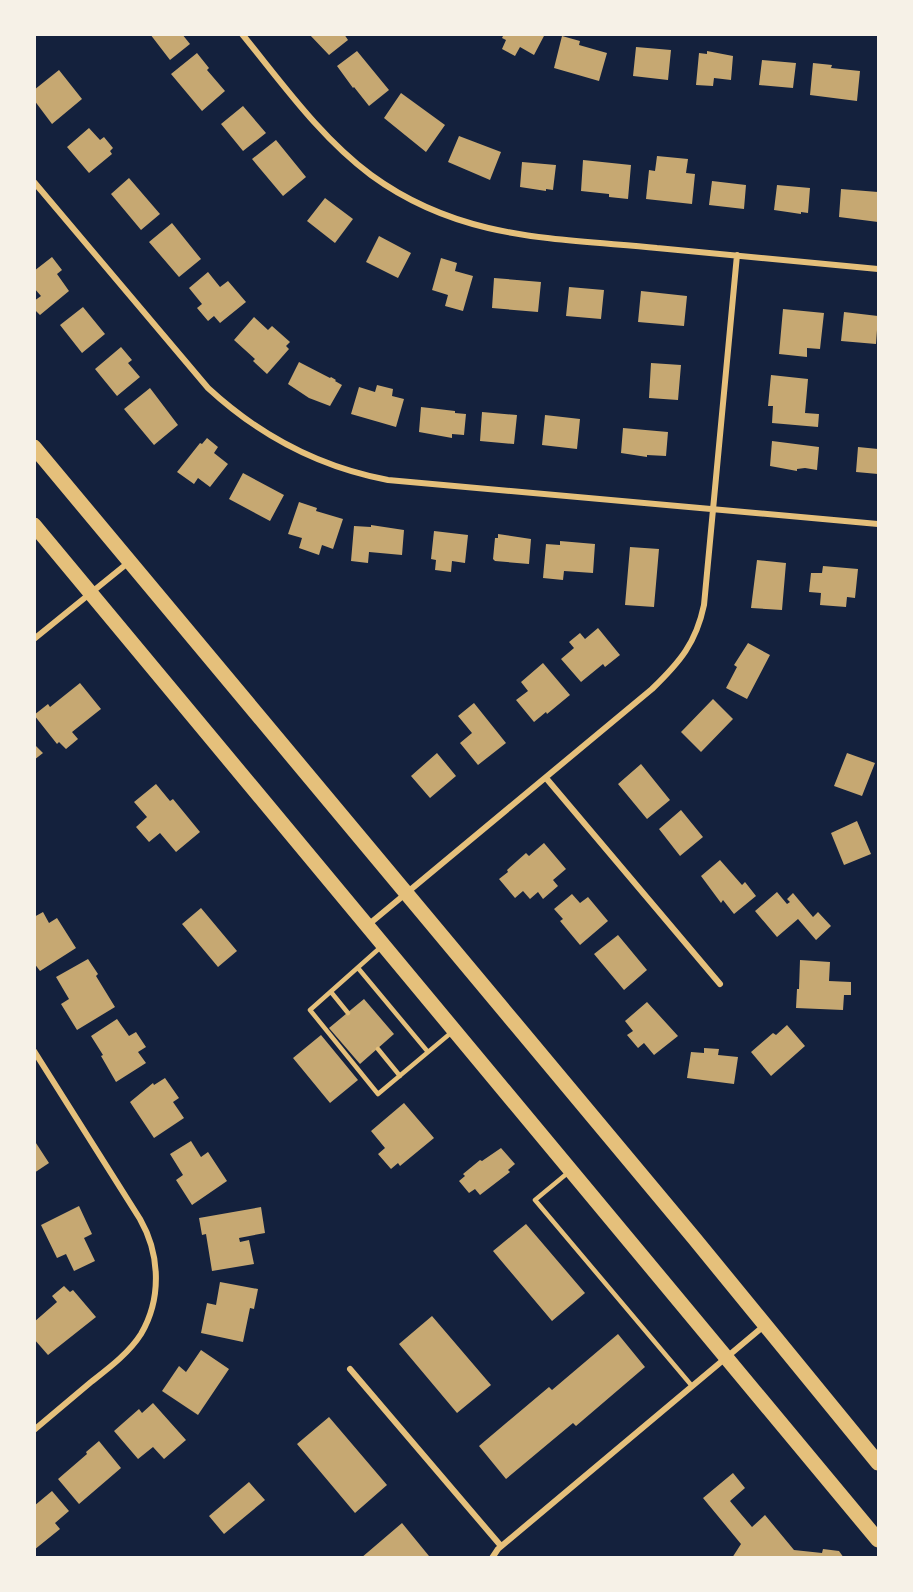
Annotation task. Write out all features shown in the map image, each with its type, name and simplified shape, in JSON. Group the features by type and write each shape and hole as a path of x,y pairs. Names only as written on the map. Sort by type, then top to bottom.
{"main road":[{"path":"34,447 879,1463"},
{"path":"34,525 879,1540"}],"street":[{"path":"242,34 337,146 373,176 422,205 466,223 512,234 879,269"},
{"path":"34,182 208,388 245,420 296,450 332,465 388,480 879,524"},
{"path":"367,926 652,689 672,670 693,641 704,605 737,255"},
{"path":"34,639 130,562"},
{"path":"546,778 720,984"},
{"path":"34,1051 147,1231 154,1257 156,1288 152,1308 128,1351 34,1430"},
{"path":"492,1557 501,1546 765,1324"},
{"path":"350,1369 501,1546"}],"lane":[{"path":"383,945 310,1010 378,1094 454,1030"},
{"path":"358,968 428,1052"},
{"path":"330,992 348,1012"},
{"path":"378,1049 400,1076"},
{"path":"571,1170 535,1200 692,1386"}],"building":[{"path":"150,34 182,34 190,44 170,60"},
{"path":"309,34 344,34 348,40 329,55"},
{"path":"504,34 545,34 534,55 520,47 515,56 502,49 506,40 502,38"},
{"path":"562,36 580,41 579,45 607,53 599,81 554,68"},
{"path":"636,47 671,50 668,80 633,76"},
{"path":"357,51 389,90 369,106 337,66"},
{"path":"707,51 733,56 731,80 714,78 713,86 696,85 699,53 707,54"},
{"path":"197,53 209,68 207,70 225,91 202,111 171,74"},
{"path":"762,60 796,63 793,88 759,85"},
{"path":"813,63 832,65 831,68 860,71 857,101 810,95"},
{"path":"59,70 82,99 52,124 34,100 34,90"},
{"path":"401,93 445,125 426,152 384,118"},
{"path":"243,106 266,133 243,151 221,124"},
{"path":"89,128 100,140 104,137 113,148 110,151 112,154 89,173 67,147"},
{"path":"459,136 501,152 490,180 448,162"},
{"path":"276,140 306,177 283,196 252,159"},
{"path":"657,156 688,159 686,173 695,174 692,204 646,199 649,170 655,171"},
{"path":"583,160 631,165 628,199 581,191"},
{"path":"522,162 556,165 553,190 520,187"},
{"path":"129,178 160,214 141,230 111,194"},
{"path":"712,181 746,185 744,209 709,205"},
{"path":"777,185 810,188 808,213 774,210"},
{"path":"841,189 878,192 878,222 839,217"},
{"path":"325,198 353,219 335,243 307,221"},
{"path":"172,223 201,259 179,277 149,242"},
{"path":"379,236 411,253 398,278 366,262"},
{"path":"52,257 62,270 57,274 69,291 40,315 34,309 34,301 41,296 34,288 34,271"},
{"path":"441,258 457,263 455,271 473,276 463,311 445,306 448,295 432,290"},
{"path":"208,272 220,287 228,281 246,302 220,323 214,316 208,321 197,308 202,304 189,288"},
{"path":"494,278 541,282 538,312 492,308"},
{"path":"569,287 604,290 601,319 566,316"},
{"path":"641,291 687,296 684,326 638,322"},
{"path":"83,307 105,334 82,353 60,325"},
{"path":"783,309 824,313 820,349 807,348 807,357 779,354"},
{"path":"844,312 878,316 876,344 841,341"},
{"path":"254,317 268,330 272,326 290,342 286,346 289,349 267,374 253,361 255,359 234,340"},
{"path":"121,347 132,360 128,363 140,377 117,396 95,369"},
{"path":"299,362 331,377 342,385 330,406 309,398 288,384"},
{"path":"651,363 681,365 678,400 649,398"},
{"path":"771,375 808,379 805,413 819,414 818,427 772,423 773,406 768,406"},
{"path":"377,385 393,389 392,396 404,399 396,427 351,414 359,387 375,392"},
{"path":"150,388 178,425 154,445 124,409"},
{"path":"421,407 466,414 464,435 452,434 452,438 419,432"},
{"path":"482,412 517,415 514,444 480,441"},
{"path":"545,415 580,419 577,449 542,445"},
{"path":"623,428 668,432 666,456 647,455 647,457 621,453"},
{"path":"207,438 218,447 214,453 228,464 210,487 198,478 194,484 177,472 200,443 202,444"},
{"path":"772,441 819,447 817,470 805,468 797,469 797,471 770,466"},
{"path":"858,447 878,449 878,474 856,472"},
{"path":"243,473 284,495 270,521 229,499"},
{"path":"299,502 317,508 316,511 343,519 333,549 322,545 319,555 299,548 302,538 288,534"},
{"path":"371,525 404,530 402,555 369,552 368,563 351,561 354,526 371,527"},
{"path":"434,531 468,535 465,563 452,561 451,572 435,570 436,560 431,559"},
{"path":"498,534 531,539 529,564 495,561 493,559 495,538 498,538"},
{"path":"560,541 595,544 593,573 564,571 563,580 543,578 546,544 560,545"},
{"path":"630,547 659,549 654,607 625,605"},
{"path":"757,560 786,563 782,610 751,608"},
{"path":"823,566 858,569 855,598 847,597 846,607 820,605 821,593 809,592 811,573 822,573"},
{"path":"598,628 620,655 605,667 603,664 581,682 561,659 574,648 569,642 580,633 585,639"},
{"path":"748,643 770,655 747,699 726,688 737,667 734,665"},
{"path":"543,663 570,695 534,722 516,700 528,691 521,682"},
{"path":"80,683 101,709 72,732 78,739 66,749 59,742 57,744 34,715 48,704 50,707"},
{"path":"713,699 733,719 701,752 681,732"},
{"path":"474,703 506,743 478,765 460,743 472,733 458,716"},
{"path":"34,744 43,753 34,760"},
{"path":"437,753 456,776 430,798 411,776"},
{"path":"847,753 875,763 862,796 834,786"},
{"path":"641,764 670,800 647,819 618,784"},
{"path":"156,784 170,801 173,799 200,832 176,852 160,833 149,842 136,827 147,817 134,802"},
{"path":"681,810 703,837 680,856 659,829"},
{"path":"857,821 871,854 844,865 831,833"},
{"path":"544,843 566,869 553,880 558,886 543,899 538,892 530,899 523,891 515,898 499,879 526,853 529,856"},
{"path":"720,860 742,885 745,882 756,896 734,914 723,900 721,903 701,876"},
{"path":"777,892 787,904 790,902 787,899 793,893 813,917 818,912 831,926 816,940 798,919 777,937 755,911"},
{"path":"572,894 580,903 588,897 608,921 580,945 560,921 563,919 554,909"},
{"path":"201,908 237,951 218,967 182,924"},
{"path":"43,912 49,923 57,918 76,948 40,971 34,963 34,917"},
{"path":"618,935 647,970 624,990 594,954"},
{"path":"88,959 115,1007 77,1030 61,1004 69,999 56,977"},
{"path":"800,960 830,962 829,981 851,982 851,995 844,995 843,1010 796,1008"},
{"path":"364,999 394,1034 360,1064 329,1028"},
{"path":"647,1002 678,1036 654,1055 644,1043 638,1048 627,1035 633,1031 625,1021"},
{"path":"117,1019 129,1036 136,1032 146,1047 138,1052 146,1063 116,1082 91,1036"},
{"path":"787,1025 805,1046 771,1076 751,1052 773,1033 776,1035"},
{"path":"321,1035 358,1080 330,1103 293,1058"},
{"path":"704,1048 719,1049 718,1055 738,1057 734,1084 687,1078 691,1052 704,1053"},
{"path":"165,1078 179,1098 173,1102 184,1118 154,1138 130,1102 153,1083 154,1085"},
{"path":"404,1103 434,1138 400,1166 398,1163 391,1169 378,1154 385,1148 371,1131"},
{"path":"34,1140 49,1163 34,1173"},
{"path":"191,1141 201,1157 208,1152 227,1181 192,1205 176,1180 183,1175 170,1154"},
{"path":"501,1148 515,1164 508,1170 510,1172 480,1195 475,1189 469,1193 459,1181 465,1176 463,1174 480,1160 482,1161"},
{"path":"79,1206 92,1234 84,1238 95,1261 74,1271 66,1254 57,1258 41,1225"},
{"path":"261,1207 265,1233 239,1238 240,1242 249,1240 254,1264 212,1271 206,1234 202,1235 199,1218"},
{"path":"526,1224 585,1293 552,1321 493,1251"},
{"path":"220,1282 258,1289 254,1309 250,1308 243,1342 201,1333 207,1303 216,1305"},
{"path":"64,1286 70,1292 73,1290 96,1317 48,1355 34,1339 34,1322 57,1302 52,1296"},
{"path":"432,1316 491,1385 457,1413 399,1344"},
{"path":"618,1334 645,1367 576,1426 573,1423 506,1479 479,1446 549,1387 552,1390"},
{"path":"201,1350 229,1369 198,1415 162,1391 179,1366 186,1372"},
{"path":"153,1403 186,1440 164,1459 153,1447 138,1459 114,1431 139,1409 142,1413"},
{"path":"329,1417 387,1485 355,1513 297,1444"},
{"path":"99,1441 121,1468 79,1504 58,1479"},
{"path":"733,1473 745,1488 730,1501 752,1527 765,1515 794,1550 822,1553 823,1549 839,1551 844,1558 732,1558 741,1544 703,1498"},
{"path":"249,1482 265,1500 224,1534 209,1516"},
{"path":"52,1491 69,1511 55,1523 60,1529 34,1550 34,1506"},
{"path":"402,1523 429,1556 427,1558 361,1558"}]}
